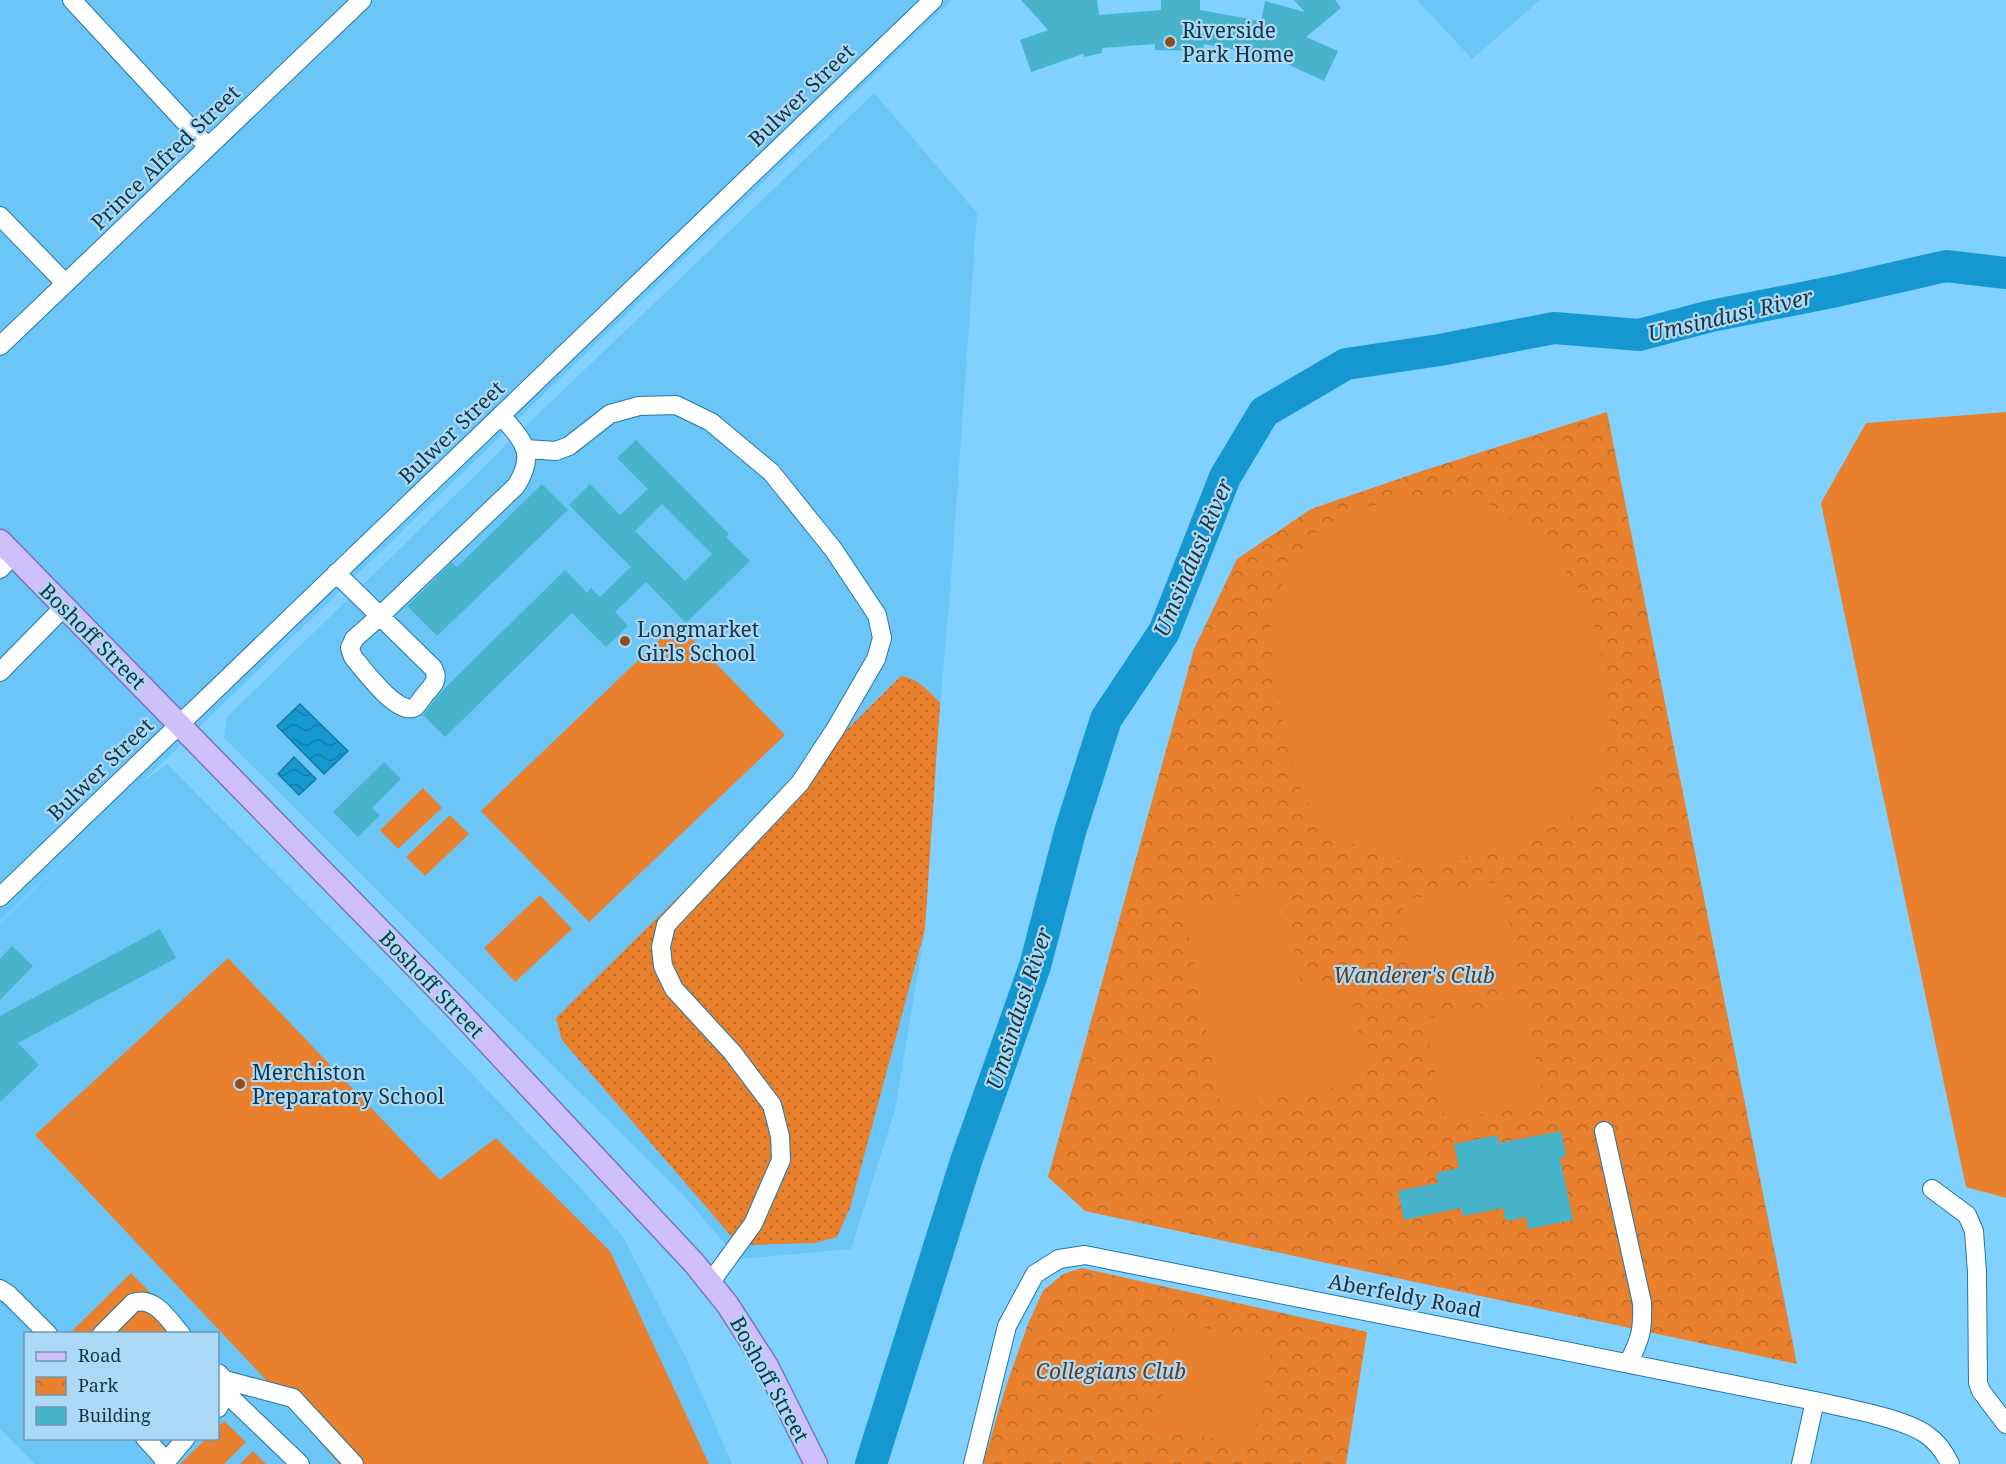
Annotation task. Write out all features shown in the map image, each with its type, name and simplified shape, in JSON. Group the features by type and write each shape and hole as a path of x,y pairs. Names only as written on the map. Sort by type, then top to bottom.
{"main road":[{"name":"Boshoff Street","path":"4,555 64,607 453,1005 711,1283 767,1366 816,1464"}],"street":[{"path":"72,0 208,147"},
{"name":"Prince Alfred Street","path":"0,346 362,0"},
{"name":"Bulwer Street","path":"0,897 933,0"},
{"path":"0,216 65,283"},
{"path":"526,449 556,451 568,446 610,414 639,406 676,405 711,422 771,472 833,549 878,615 882,638 876,659 836,728 800,783 666,925 661,947 663,966 674,989 732,1052 772,1105 780,1136 781,1160 753,1224 711,1283"},
{"path":"336,573 380,616 433,668 437,675 435,683 415,706 406,709 395,704 353,657 350,648 354,639 380,616 516,486 527,464 526,449 522,440 501,415"},
{"path":"0,672 64,607"},
{"path":"1604,1131 1642,1303 1643,1327 1640,1341 1628,1363"},
{"path":"1932,1189 1967,1215 1972,1226 1977,1272 1978,1383 1981,1391 2006,1424"},
{"name":"Aberfeldy Road","path":"973,1464 1007,1326 1035,1274 1059,1259 1085,1255 1815,1401 1897,1421 1926,1434 1946,1454 1950,1464"},
{"path":"0,1288 46,1332"},
{"path":"104,1332 133,1303 138,1301 158,1308 179,1332"},
{"path":"221,1388 300,1464"},
{"path":"221,1388 293,1398 354,1464"},
{"path":"1801,1464 1815,1401"},
{"path":"147,1440 165,1462 184,1440"}],"shaded area":[{"path":"0,0 952,0 140,784 167,764 385,983 577,1184 623,1237 687,1360 732,1464 35,1464 0,1429 0,923 97,826 0,921"},
{"path":"1417,0 1540,0 1472,59"},
{"name":"Longmarket Girls School","path":"874,93 977,213 925,929 895,1110 851,1249 738,1259 683,1195 224,738 227,717 531,421"}],"green space":[{"name":"Wanderer's Club","path":"1607,412 1797,1364 1085,1211 1048,1177 1194,649 1237,559 1311,509"},
{"path":"2006,412 2006,1198 1966,1187 1821,503 1866,423"},
{"path":"1454,495 1488,503 1541,540 1578,587 1597,635 1605,674 1611,731 1601,773 1587,805 1559,824 1520,843 1483,855 1433,861 1380,856 1330,834 1303,796 1286,741 1274,670 1270,618 1288,571 1317,532 1351,511 1404,498"},
{"path":"677,623 785,735 589,922 481,811"},
{"path":"901,676 918,683 940,703 925,929 850,1208 837,1237 815,1243 747,1245 732,1237 562,1040 556,1018"},
{"path":"423,788 442,808 398,849 380,830"},
{"path":"450,815 469,834 425,876 406,857"},
{"path":"1501,881 1521,984 1421,1003 1401,901"},
{"path":"1282,888 1302,990 1348,982 1367,1081 1221,1108 1183,906"},
{"path":"540,895 572,929 515,982 484,948"},
{"path":"228,958 440,1180 496,1138 610,1251 709,1464 339,1464 267,1381 35,1135"},
{"path":"1524,1000 1544,1102 1445,1121 1425,1019"},
{"name":"Collegians Club","path":"1082,1268 1367,1332 1346,1464 983,1464 1006,1386 1028,1324 1043,1291 1063,1274"},
{"path":"131,1273 189,1332 71,1332"},
{"path":"1176,1322 1273,1342 1252,1446 1157,1428"},
{"path":"224,1421 246,1442 224,1464 180,1464 205,1440 219,1440 219,1426"},
{"path":"253,1451 266,1464 240,1464"}],"water":[{"path":"300,704 348,751 324,774 277,726"},
{"path":"294,757 316,779 299,795 278,774"}],"building":[{"name":"Riverside Park Home","path":"1021,0 1097,0 1099,15 1161,10 1161,0 1200,0 1200,10 1261,21 1265,1 1305,12 1294,0 1335,0 1341,8 1306,37 1338,51 1324,81 1276,59 1275,63 1255,57 1256,54 1204,44 1203,51 1155,50 1155,44 1102,48 1102,53 1084,57 1083,54 1031,72 1020,40 1048,30"},
{"path":"636,440 729,534 726,537 750,561 686,623 646,582 615,612 628,626 606,647 572,613 445,737 423,715 444,689 565,570 587,593 591,588 600,597 631,567 569,505 590,484 620,515 648,489 617,458","holes":["662,504 712,554 685,581 635,531"]},
{"path":"542,484 568,510 437,636 407,606 452,562 457,567"},
{"path":"384,762 401,779 372,808 380,815 358,837 333,812"},
{"path":"160,929 176,958 18,1043 39,1065 0,1102 0,1016"},
{"path":"12,946 33,966 0,1000 0,959"},
{"path":"1561,1131 1566,1156 1560,1158 1573,1220 1528,1229 1526,1217 1506,1221 1503,1208 1463,1216 1461,1208 1404,1220 1398,1191 1438,1183 1436,1173 1459,1168 1454,1144 1497,1135 1499,1143"}],"waterway":[{"name":"Umsindusi River","path":"871,1464 966,1161 1035,966 1070,832 1106,719 1164,632 1225,477 1264,412 1346,364 1440,350 1554,328 1639,335 1711,316 1946,266 2006,273"}],"place":[{"name":"Riverside Park Home","path":"1170,42"},
{"name":"Longmarket Girls School","path":"625,641"},
{"name":"Merchiston Preparatory School","path":"240,1084"}]}
